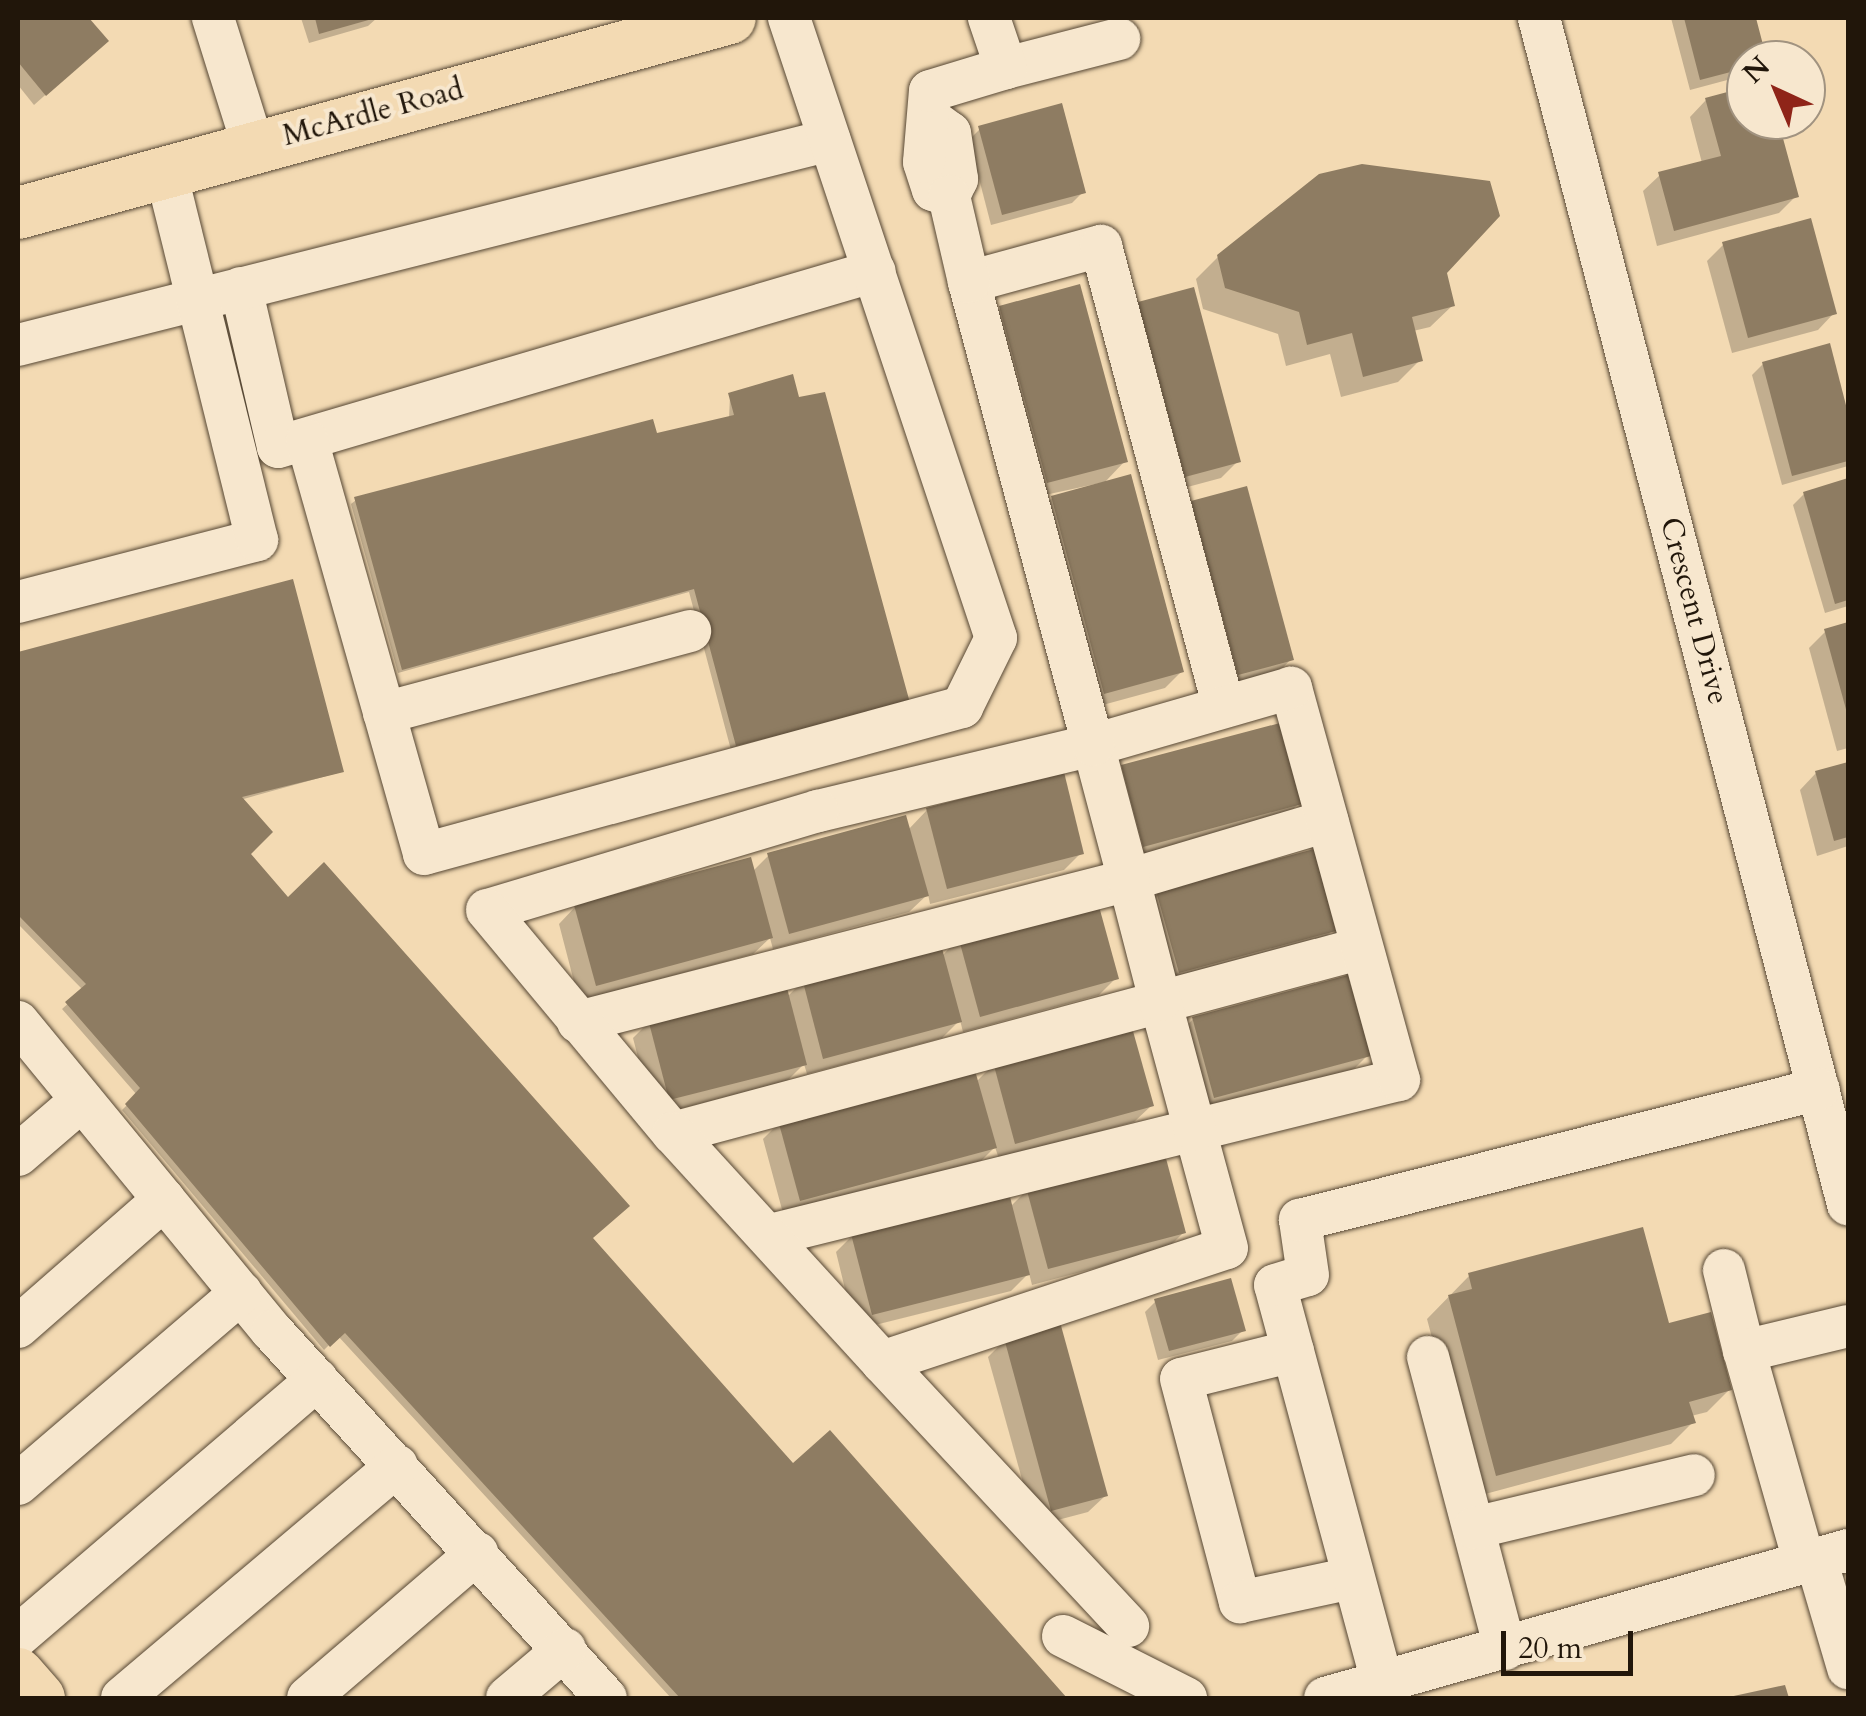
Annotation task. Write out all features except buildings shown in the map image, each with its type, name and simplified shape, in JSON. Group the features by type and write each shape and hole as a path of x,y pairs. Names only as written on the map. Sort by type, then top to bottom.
{"main road":[{"name":"McArdle Road","path":"18,213 730,18"},
{"path":"18,1674 39,1698"}],"street":[{"path":"212,18 252,146"},
{"path":"307,440 424,854 962,707 996,638 789,18"},
{"path":"990,18 1006,68"},
{"name":"Crescent Drive","path":"1539,18 1848,1204"},
{"path":"882,1362 1227,1248 949,196 933,190 921,141 932,120 930,91 1119,38"},
{"path":"18,345 830,140"},
{"path":"18,602 257,540 166,171"},
{"path":"969,282 1101,246 1224,708"},
{"path":"241,288 278,447 875,271"},
{"path":"384,712 690,631"},
{"path":"770,1235 1399,1080 1290,688 1092,745 818,811 487,910 673,1133 1128,1626"},
{"path":"578,1022 1129,880 1327,822"},
{"path":"673,1133 1362,948"},
{"path":"18,1022 241,1294 606,1698"},
{"path":"1383,1686 1276,1285 1308,1276 1300,1220 1819,1089"},
{"path":"18,1155 82,1100"},
{"path":"18,1327 164,1200"},
{"path":"1724,1270 1744,1351 1823,1557 1848,1668"},
{"path":"18,1484 241,1294"},
{"path":"1744,1351 1848,1326"},
{"path":"1293,1351 1180,1379 1240,1602 1352,1578"},
{"path":"1428,1356 1505,1649"},
{"path":"18,1636 317,1380"},
{"path":"122,1698 397,1466"},
{"path":"1474,1528 1694,1475"},
{"path":"308,1698 477,1553"},
{"path":"1326,1698 1383,1686 1823,1557"},
{"path":"1063,1636 1186,1698"},
{"path":"507,1698 564,1649"}]}
